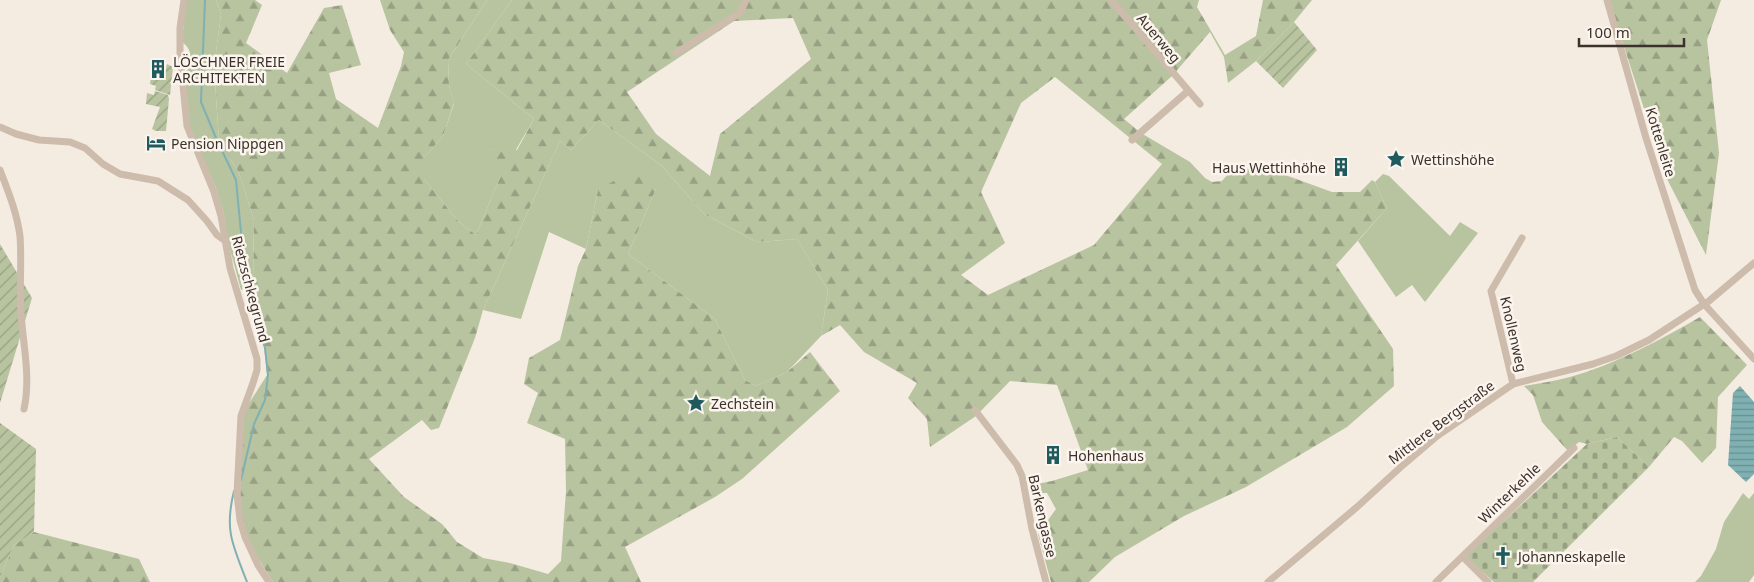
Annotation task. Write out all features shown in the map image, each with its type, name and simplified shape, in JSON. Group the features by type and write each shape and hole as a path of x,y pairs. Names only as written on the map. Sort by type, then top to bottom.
{"street":[{"name":"Rietzschkegrund","path":"184,0 180,28 180,55 187,126 214,192 230,268 257,359 253,383 241,416 237,494 240,520 251,551 269,582"},
{"path":"676,53 740,13 746,0"},
{"name":"Auerweg","path":"1111,0 1200,104"},
{"name":"Kottenleite","path":"1607,0 1646,138 1695,290 1704,304 1754,359"},
{"path":"1132,140 1188,91"},
{"path":"0,127 16,134 39,140 70,142 85,148 103,164 120,174 158,181 188,200 217,235 224,240"},
{"path":"0,170 17,219 20,236 21,313 27,376 27,395 24,409"},
{"name":"Knollenweg","path":"1513,384 1491,291 1522,238"},
{"name":"Mittlere Bergstraße","path":"1268,582 1430,442 1513,384 1593,364 1616,356 1649,340 1697,310 1754,263"},
{"name":"Barkengasse","path":"975,410 1017,466 1022,476 1032,529 1046,582"},
{"name":"Winterkehle","path":"1436,582 1574,448"},
{"path":"1463,557 1488,582"}],"green space":[{"path":"186,0 216,0 221,14 214,68 219,140 239,173 254,220 253,286 241,290 228,242 224,214 216,188 189,126 184,73 188,69 190,54 188,48 182,42"},
{"path":"216,0 255,0 262,5 246,43 287,73 324,8 342,5 361,65 329,73 336,99 378,128 401,66 404,52 390,30 380,0 487,0 448,60 449,85 454,103 443,136 424,158 424,179 458,221 476,235 501,175 481,150 503,141 517,150 534,119 466,64 512,0 1199,0 1197,7 1225,55 1256,36 1263,0 1312,0 1294,22 1256,61 1228,83 1224,57 1210,32 1172,76 1124,119 1141,133 1190,162 1205,178 1212,182 1222,181 1234,164 1244,169 1266,168 1332,192 1360,192 1372,180 1375,182 1387,208 1336,265 1393,349 1394,386 1347,427 1246,487 1184,516 1115,557 1089,582 1051,582 1038,534 1056,509 1047,493 1040,493 1037,484 1088,470 1057,385 1010,381 976,416 930,447 927,419 908,398 917,383 864,352 840,325 821,336 828,290 797,239 757,242 704,214 662,166 599,120 571,150 560,141 483,310 475,338 439,428 431,430 422,420 369,459 404,497 442,524 457,542 483,558 510,563 548,574 561,561 566,491 565,439 527,423 538,393 524,384 529,358 560,340 578,266 586,249 598,190 631,171 656,189 628,254 715,319 745,380 756,386 787,372 810,352 840,391 742,479 715,497 625,547 641,582 273,582 245,537 240,520 241,416 267,375 264,346 253,286 254,220 239,173 219,140 214,68 221,14","holes":["793,18 811,59 720,134 710,176 656,134 627,92 734,21","1055,77 1162,164 1094,245 988,295 961,275 1005,243 981,192 1021,103"]},
{"path":"487,0 512,0 466,64 534,119 501,175 476,235 458,221 424,179 424,158 443,136 454,104 449,85 448,60"},
{"path":"1609,0 1721,0 1707,40 1719,153 1706,255 1666,177"},
{"path":"1294,22 1317,50 1283,88 1256,61"},
{"path":"167,64 173,67 170,95 155,90 156,86 150,84 151,74 164,76"},
{"path":"155,91 168,95 166,131 152,129 160,107 146,104 147,93 154,95"},
{"path":"599,120 662,166 704,214 757,242 797,239 828,290 821,336 787,372 756,386 745,380 715,319 628,254 656,189 598,190 586,249 549,232 521,319 483,310 560,141 571,150"},
{"path":"1383,174 1389,176 1450,236 1460,222 1478,233 1425,302 1412,285 1396,297 1358,241 1387,208 1375,182"},
{"path":"0,244 32,298 0,403"},
{"path":"1700,317 1747,365 1718,397 1716,448 1702,463 1682,441 1674,437 1649,467 1617,437 1587,444 1579,442 1568,451 1542,422 1533,395 1524,386 1587,372 1653,343"},
{"path":"0,423 36,449 34,532 14,545 0,577"},
{"path":"1617,437 1649,467 1533,582 1494,582 1468,559 1468,554 1587,444"},
{"path":"1743,493 1749,499 1754,493 1754,575 1749,582 1695,582 1701,576 1716,549 1724,522"},
{"path":"34,532 139,559 150,582 0,582 0,577 14,545"}],"water":[{"path":"1740,386 1754,402 1754,474 1746,482 1728,465 1733,393"}],"waterway":[{"path":"205,0 201,102 236,180 242,243 245,254 245,286 247,296 261,323 259,330 265,348 268,375 265,400 254,424 241,480"},
{"path":"234,491 230,528 234,547 247,582"}],"place":[{"name":"LÖSCHNER FREIE ARCHITEKTEN","path":"158,69"},
{"name":"Pension Nippgen","path":"156,143"},
{"name":"Wettinshöhe","path":"1396,159"},
{"name":"Haus Wettinhöhe","path":"1341,167"},
{"name":"Zechstein","path":"696,403"},
{"name":"Hohenhaus","path":"1053,455"},
{"name":"Johanneskapelle","path":"1503,556"}]}
